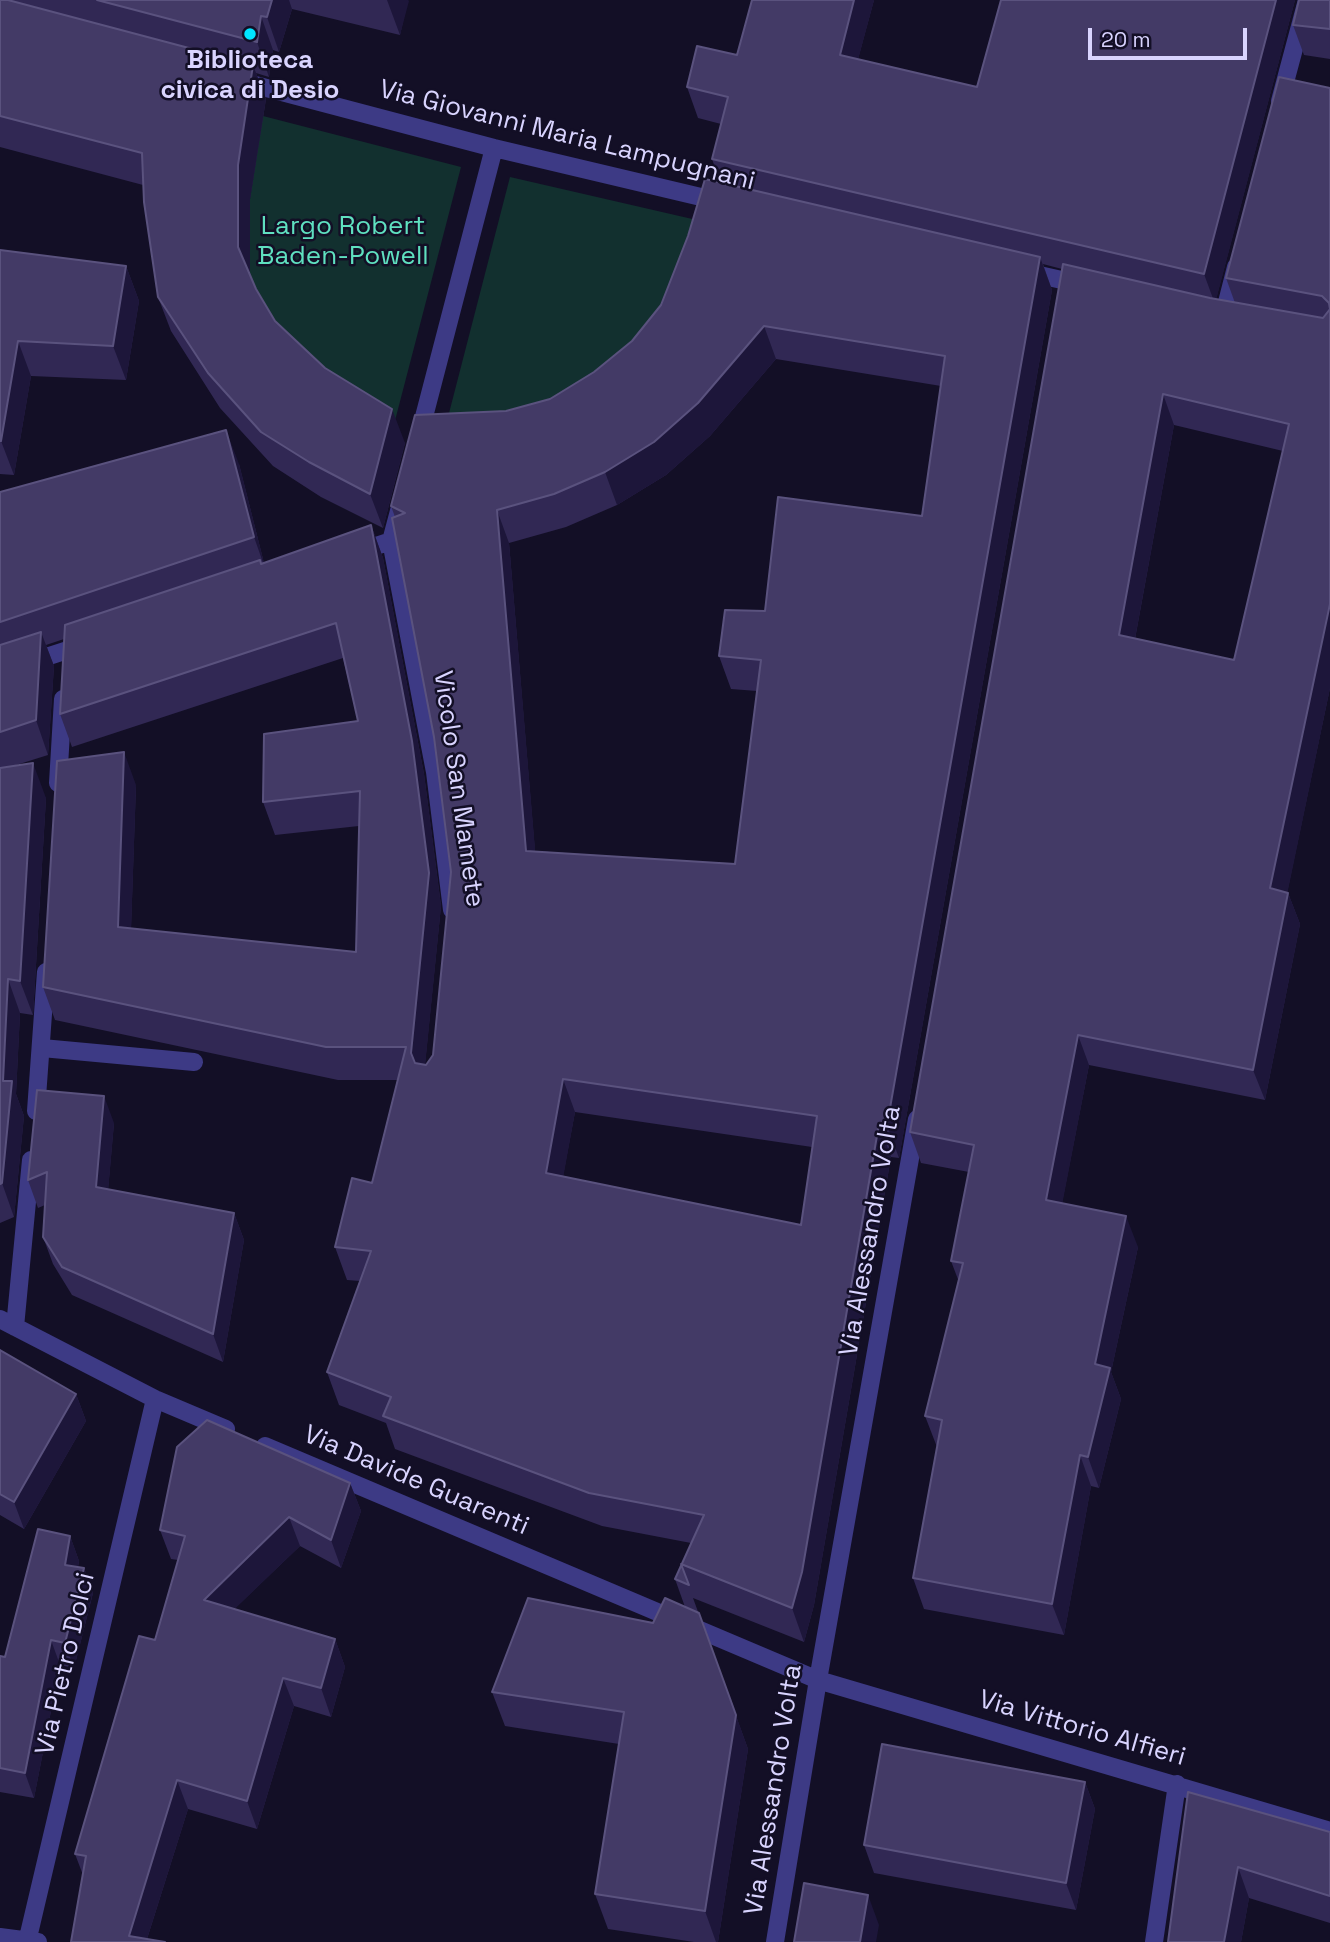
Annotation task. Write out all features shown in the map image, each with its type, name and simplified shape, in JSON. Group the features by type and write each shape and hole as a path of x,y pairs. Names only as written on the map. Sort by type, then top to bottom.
{"street":[{"path":"1276,119 1307,0"},
{"name":"Via Giovanni Maria Lampugnani","path":"224,76 494,148 744,207"},
{"path":"416,448 494,148"},
{"path":"1223,317 1240,251"},
{"path":"1012,269 1064,288 1105,290"},
{"path":"339,558 391,541 405,488"},
{"name":"Vicolo San Mamete","path":"391,541 435,772 452,906 449,934"},
{"path":"0,672 65,664 105,637"},
{"path":"57,801 65,664"},
{"path":"8,1323 34,1134 48,952"},
{"path":"42,1048 194,1062"},
{"name":"Via Alessandro Volta","path":"775,1942 818,1680 920,1104"},
{"name":"Via Davide Guarenti","path":"8,1323 155,1399 818,1680"},
{"name":"Via Pietro Dolci","path":"31,1941 155,1399"},
{"name":"Via Vittorio Alfieri","path":"818,1680 1330,1831"},
{"path":"1154,1942 1177,1784"},
{"path":"0,1937 31,1941"}],"green space":[{"name":"Largo Robert Baden-Powell","path":"263,116 461,167 391,436 288,356 250,281 250,199"},
{"path":"510,177 714,224 644,374 440,448"}],"building":[{"path":"0,0 253,65 238,165 238,247 256,289 275,321 325,368 392,409 370,494 309,462 261,432 208,373 158,297 144,202 142,153 0,116"},
{"name":"Biblioteca civica di Desio","path":"97,0 272,0 267,17 261,16 257,42"},
{"path":"752,0 854,0 840,55 977,87 1001,0 1276,0 1204,274 712,159 728,97 687,87 697,46 737,55"},
{"path":"1299,0 1330,0 1330,29 1293,25"},
{"path":"1279,77 1330,88 1330,309 1329,303 1322,296 1226,278"},
{"path":"705,179 1040,257 887,1125 879,1124 802,1572 792,1608 682,1564 704,1515 589,1493 383,1416 391,1397 327,1372 371,1251 335,1247 352,1178 372,1183 406,1047 326,1047 43,987 57,761 124,752 118,927 356,952 360,791 263,802 264,734 358,721 336,623 60,714 65,625 260,560 261,564 371,525 412,741 429,873 411,1053 415,1063 426,1065 433,1055 451,872 434,737 392,518 405,513 391,506 415,415 506,411 550,399 594,372 632,341 661,305 688,236","holes":["764,326 945,356 922,516 778,497 765,611 725,610 719,656 761,660 735,864 526,851 497,510 554,494 605,472 654,442 698,403","563,1079 817,1116 801,1225 546,1173"]},
{"path":"0,250 126,266 113,346 18,341 1,441 0,441"},
{"path":"1063,264 1210,298 1323,318 1330,309 1330,604 1270,888 1288,893 1253,1070 1078,1035 1046,1200 1126,1216 1095,1364 1110,1368 1088,1457 1080,1455 1052,1604 913,1578 942,1420 925,1416 963,1263 951,1261 974,1145 910,1132","holes":["1163,394 1289,424 1234,660 1119,635"]},
{"path":"226,430 254,537 0,622 0,492"},
{"path":"41,632 36,720 0,732 0,645"},
{"path":"33,763 20,981 8,979 3,1081 12,1081 0,1184 0,768"},
{"path":"37,1090 104,1096 96,1187 234,1213 213,1334 62,1267 43,1237 47,1172 28,1180"},
{"path":"0,1350 76,1394 14,1502 0,1494"},
{"path":"207,1420 350,1483 331,1540 289,1517 204,1600 335,1639 321,1688 283,1678 247,1801 177,1780 129,1936 165,1942 71,1942 86,1856 75,1854 139,1636 155,1640 185,1536 160,1530 177,1447"},
{"path":"38,1529 70,1536 65,1565 84,1568 65,1643 51,1640 25,1773 0,1768 0,1656 5,1657"},
{"path":"681,1565 689,1585 675,1579"},
{"path":"528,1598 653,1623 665,1598 699,1613 736,1715 705,1911 595,1894 624,1712 492,1692"},
{"path":"882,1744 1085,1782 1066,1883 864,1845"},
{"path":"1188,1792 1330,1832 1330,1896 1238,1867 1224,1942 1168,1942"},
{"path":"804,1883 868,1895 860,1942 794,1942"}],"place":[{"name":"Biblioteca civica di Desio","path":"250,34"}]}
